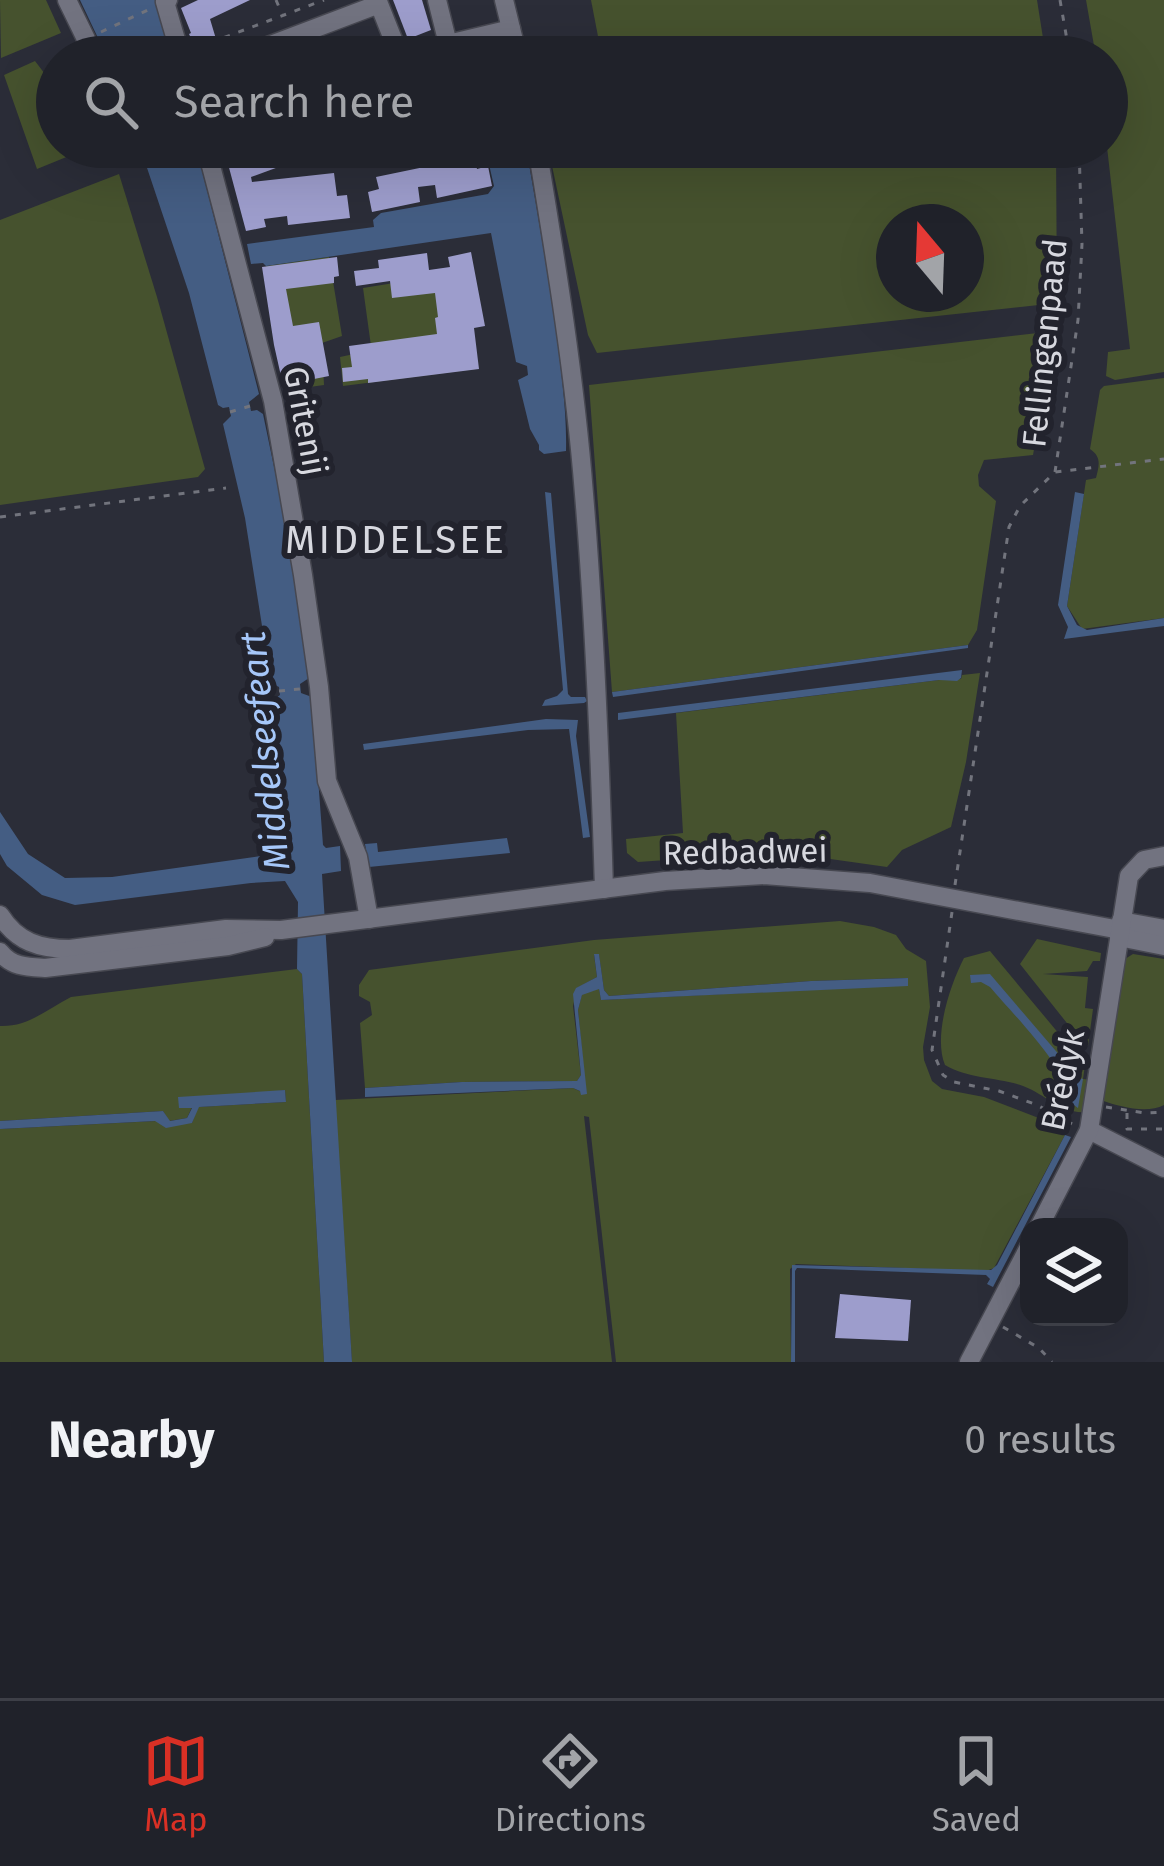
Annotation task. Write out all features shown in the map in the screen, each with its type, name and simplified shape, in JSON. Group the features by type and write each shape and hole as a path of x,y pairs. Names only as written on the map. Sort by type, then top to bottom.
{"street":[{"path":"68,0 88,36"},
{"path":"437,0 446,36"},
{"path":"504,0 513,36"},
{"path":"163,3 174,36"},
{"path":"294,36 379,4 394,36"},
{"path":"482,36 511,29"},
{"name":"Gritenij","path":"212,168 273,401 319,687 327,781 358,857 369,919"},
{"path":"540,168 584,489 597,664 604,889"},
{"name":"Brédyk","path":"1044,1218 1089,1130 1129,876 1144,860 1164,856"},
{"name":"Redbadwei","path":"280,930 665,881 764,875 870,883 1120,929 1164,946"},
{"path":"0,916 14,934 50,949 226,929 280,930"},
{"name":"Redbadwei","path":"1120,929 1164,929"},
{"path":"0,952 10,962 45,968 228,946 280,930"},
{"path":"1089,1130 1164,1168"},
{"path":"969,1362 1020,1265"}],"path":[{"path":"276,0 283,16"},
{"path":"228,36 323,0"},
{"path":"1060,0 1066,36"},
{"path":"91,36 163,3"},
{"name":"Fellingenpaad","path":"1055,472 1078,321 1080,168"},
{"path":"230,412 250,406"},
{"path":"1089,1130 999,1091 954,1082 943,1075 932,1050 1009,527 1020,506 1055,472 1164,459"},
{"path":"0,517 226,488"},
{"path":"279,691 300,689"},
{"path":"1120,1111 1164,1112"},
{"path":"1127,1111 1127,1129 1164,1129"},
{"path":"991,1321 1039,1348 1052,1362"}],"green space":[{"path":"0,0 46,0 61,33 36,36 36,43 1,58"},
{"path":"591,0 1037,0 1043,36 598,36"},
{"path":"1086,0 1164,0 1164,372 1115,380 1106,376 1108,352 1130,349 1109,168 1128,168 1128,36 1092,36"},
{"path":"36,62 36,166 4,75"},
{"path":"552,168 1056,168 1057,303 984,311 984,204 876,204 876,312 974,312 597,353 588,335"},
{"path":"119,174 205,469 198,477 0,505 0,220"},
{"path":"329,257 342,336 322,343 324,385 288,390 266,266"},
{"path":"468,271 476,369 343,386 340,357 368,351 371,346 363,288"},
{"path":"1055,331 1033,455 984,460 978,475 979,486 996,501 977,630 968,645 612,692 589,385"},
{"path":"1164,378 1164,618 1082,629 1067,606 1086,480 1096,478 1098,470 1098,459 1090,449 1100,390"},
{"path":"980,673 951,827 902,850 887,867 781,852 638,862 627,853 626,839 683,833 676,713"},
{"path":"840,921 896,935 906,949 926,961 930,1007 923,1047 932,1081 942,1089 984,1097 1049,1122 1065,1135 994,1268 796,1264 790,1269 791,1362 616,1362 589,1117 584,1116 612,1362 352,1362 335,1100 573,1088 586,1094 578,1010 582,994 599,988 601,1000 908,985 907,978 811,981 609,996 599,955 594,955 597,977 577,988 573,1006 581,1075 577,1081 365,1088 360,1023 372,1015 370,1002 359,996 359,985 369,970 594,940"},
{"path":"1037,939 1101,953 1100,961 1093,961 1087,971 1043,974 1088,977 1085,1008 1093,1009 1088,1046 1020,964"},
{"path":"990,951 1085,1065 1083,1079 1092,1080 1086,1112 1061,1107 1023,1086 945,1065 942,1026 953,982 964,958"},
{"path":"1133,954 1164,959 1164,1105 1150,1109 1101,1100 1125,959"},
{"path":"297,969 302,974 324,1362 0,1362 0,1129 192,1123 198,1107 286,1102 285,1090 192,1107 187,1118 169,1121 163,1111 0,1121 0,1026 29,1020 71,997"}],"water":[{"path":"80,0 155,0 165,36 97,36"},
{"path":"147,168 201,168 259,394 249,402 251,411 263,414 283,510 309,678 300,684 301,693 312,697 323,845 340,846 341,871 322,874 352,1362 324,1362 302,974 297,969 298,902 285,881 75,905 42,895 7,866 0,854 0,812 28,854 65,878 112,877 282,853 271,702 280,695 279,687 271,683 245,518 223,424 231,416 229,407 218,405 189,293"},
{"path":"490,168 529,168 556,331 566,451 544,454 530,429 518,380 528,375 527,366 516,362 491,233 266,266 251,264 247,244 374,227 373,220 381,213 488,194 494,186"},
{"path":"545,492 551,493 568,694 585,697 584,703 542,706 563,690"},
{"path":"1075,492 1084,494 1067,606 1077,625 1087,630 1164,618 1164,626 1064,639 1068,627 1058,605"},
{"path":"968,645 613,697 612,692"},
{"path":"962,670 957,681 618,720 618,713"},
{"path":"546,719 578,720 576,736 590,837 583,838 569,729 364,750 363,744"},
{"path":"507,838 510,853 369,867 365,844 377,843 378,852"},
{"path":"594,954 599,954 609,996 811,981 908,978 908,986 601,1000 599,989 582,995 578,1010 587,1094 573,1088 365,1097 365,1088 577,1081 581,1075 573,994 597,977"},
{"path":"990,974 1074,1077 1083,1079 1078,1108 1071,1103 1051,1059 1025,1027 990,987 971,983 970,975"},
{"path":"285,1090 286,1102 199,1107 192,1123 166,1128 155,1121 0,1129 0,1121 163,1111 170,1121 187,1118 192,1108 179,1108 178,1097"},
{"path":"1065,1135 1071,1137 1029,1218 1022,1218"},
{"path":"1020,1221 1020,1235 993,1287 987,1284 986,1275 797,1268 795,1362 791,1362 792,1265 991,1270"}],"building":[{"path":"198,0 250,0 210,19 215,36 190,36 181,8"},
{"path":"393,0 422,0 431,30 407,36"},
{"path":"229,168 276,168 251,177 252,182 334,173 337,196 347,195 350,218 288,225 287,216 264,219 266,227 246,231"},
{"path":"420,168 488,168 492,186 437,198 435,185 418,187 420,202 372,212 368,192 379,189 376,177"},
{"path":"471,252 485,326 474,328 479,369 343,382 342,368 352,367 349,346 437,334 435,293 392,298 390,281 356,286 354,271 379,268 378,260 427,253 429,270 450,267 448,257"},
{"path":"337,257 339,276 334,283 286,289 293,326 319,322 329,376 304,381 305,390 285,394 262,267"},
{"path":"840,1294 911,1300 908,1341 835,1338"}],"district":[{"name":"MIDDELSEE","path":"396,540"}],"water label":[{"name":"Middelseefeart","path":"265,751"}]}
